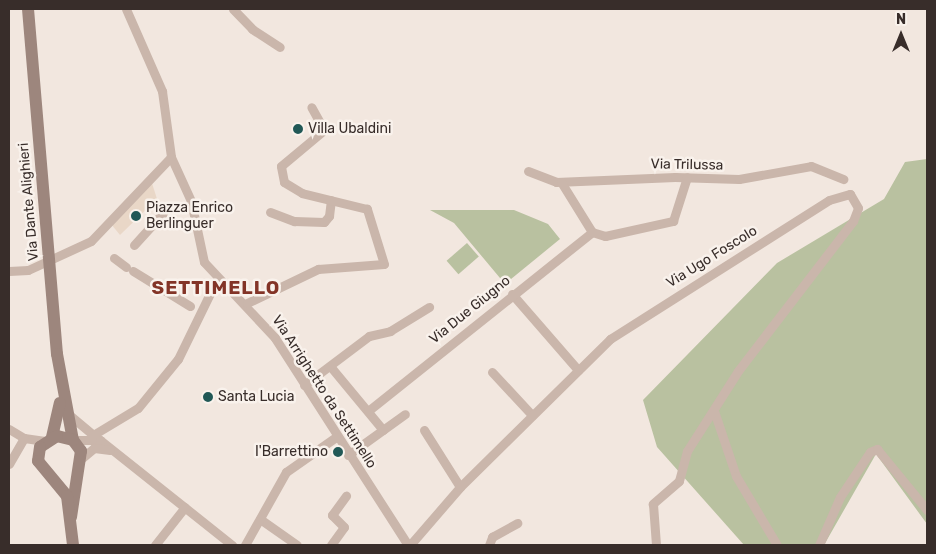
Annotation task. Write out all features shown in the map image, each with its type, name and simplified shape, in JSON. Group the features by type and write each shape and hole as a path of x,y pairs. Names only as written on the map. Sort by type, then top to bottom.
{"main road":[{"name":"Via Dante Alighieri","path":"28,9 61,393 73,440 82,458 77,471 71,517"},
{"name":"Via Dante Alighieri","path":"61,393 58,423 38,461 64,491 71,517 73,545"},
{"path":"48,439 73,440"},
{"path":"51,478 65,479 77,471"}],"street":[{"name":"Via Arrighetto da Settimello","path":"126,9 162,92 171,157 191,200 204,262 217,279 247,303 304,384 336,437 409,545"},
{"path":"233,9 252,29 280,47"},
{"path":"247,303 318,269 384,264 367,209 290,187 281,166 324,130 311,106"},
{"path":"9,271 49,262 91,242 112,222 171,157"},
{"name":"Via Trilussa","path":"528,170 561,182 687,178 740,179 811,166 844,179"},
{"path":"561,182 592,232 605,236 673,220 687,178"},
{"name":"Via Ugo Foscolo","path":"409,545 460,487 532,414 578,370 632,324 828,200 843,193 855,197 858,208 853,221 750,354 714,411"},
{"path":"270,212 294,220 324,222 329,216 331,200"},
{"path":"131,246 163,213"},
{"name":"Via Due Giugno","path":"368,411 512,294 592,232"},
{"path":"114,258 194,309"},
{"path":"73,440 90,436 96,437 138,408 178,359 194,309 217,279"},
{"path":"512,294 578,370"},
{"path":"304,384 369,336 390,331 429,308"},
{"path":"330,366 383,430"},
{"path":"492,372 532,414"},
{"path":"656,545 653,504 679,481 687,451 714,411"},
{"path":"714,411 736,476 777,545"},
{"path":"66,412 232,545"},
{"path":"348,455 405,414"},
{"path":"9,428 24,438 48,439"},
{"path":"424,430 460,487"},
{"path":"245,545 286,472 336,437"},
{"path":"9,464 24,438"},
{"path":"82,458 94,448 119,455"},
{"path":"819,545 819,537 840,497 870,452 877,449 927,510"},
{"path":"331,545 344,527 332,515 346,496"},
{"path":"154,545 185,507"},
{"path":"260,519 297,545"},
{"path":"489,545 492,537 517,523"}],"green space":[{"path":"927,159 927,524 876,454 824,545 744,545 657,447 643,400 777,263 884,199 905,162"},
{"path":"430,210 514,210 548,224 560,239 505,284 454,223"},
{"path":"467,243 479,257 458,274 447,261"}],"shaded area":[{"name":"Piazza Enrico Berlinguer","path":"151,180 157,199 120,235 111,224"}],"place":[{"name":"Villa Ubaldini","path":"298,129"},
{"name":"Piazza Enrico Berlinguer","path":"136,216"},
{"name":"Santa Lucia","path":"208,397"},
{"name":"I'Barrettino","path":"338,452"}],"district":[{"name":"SETTIMELLO","path":"216,288"}]}
